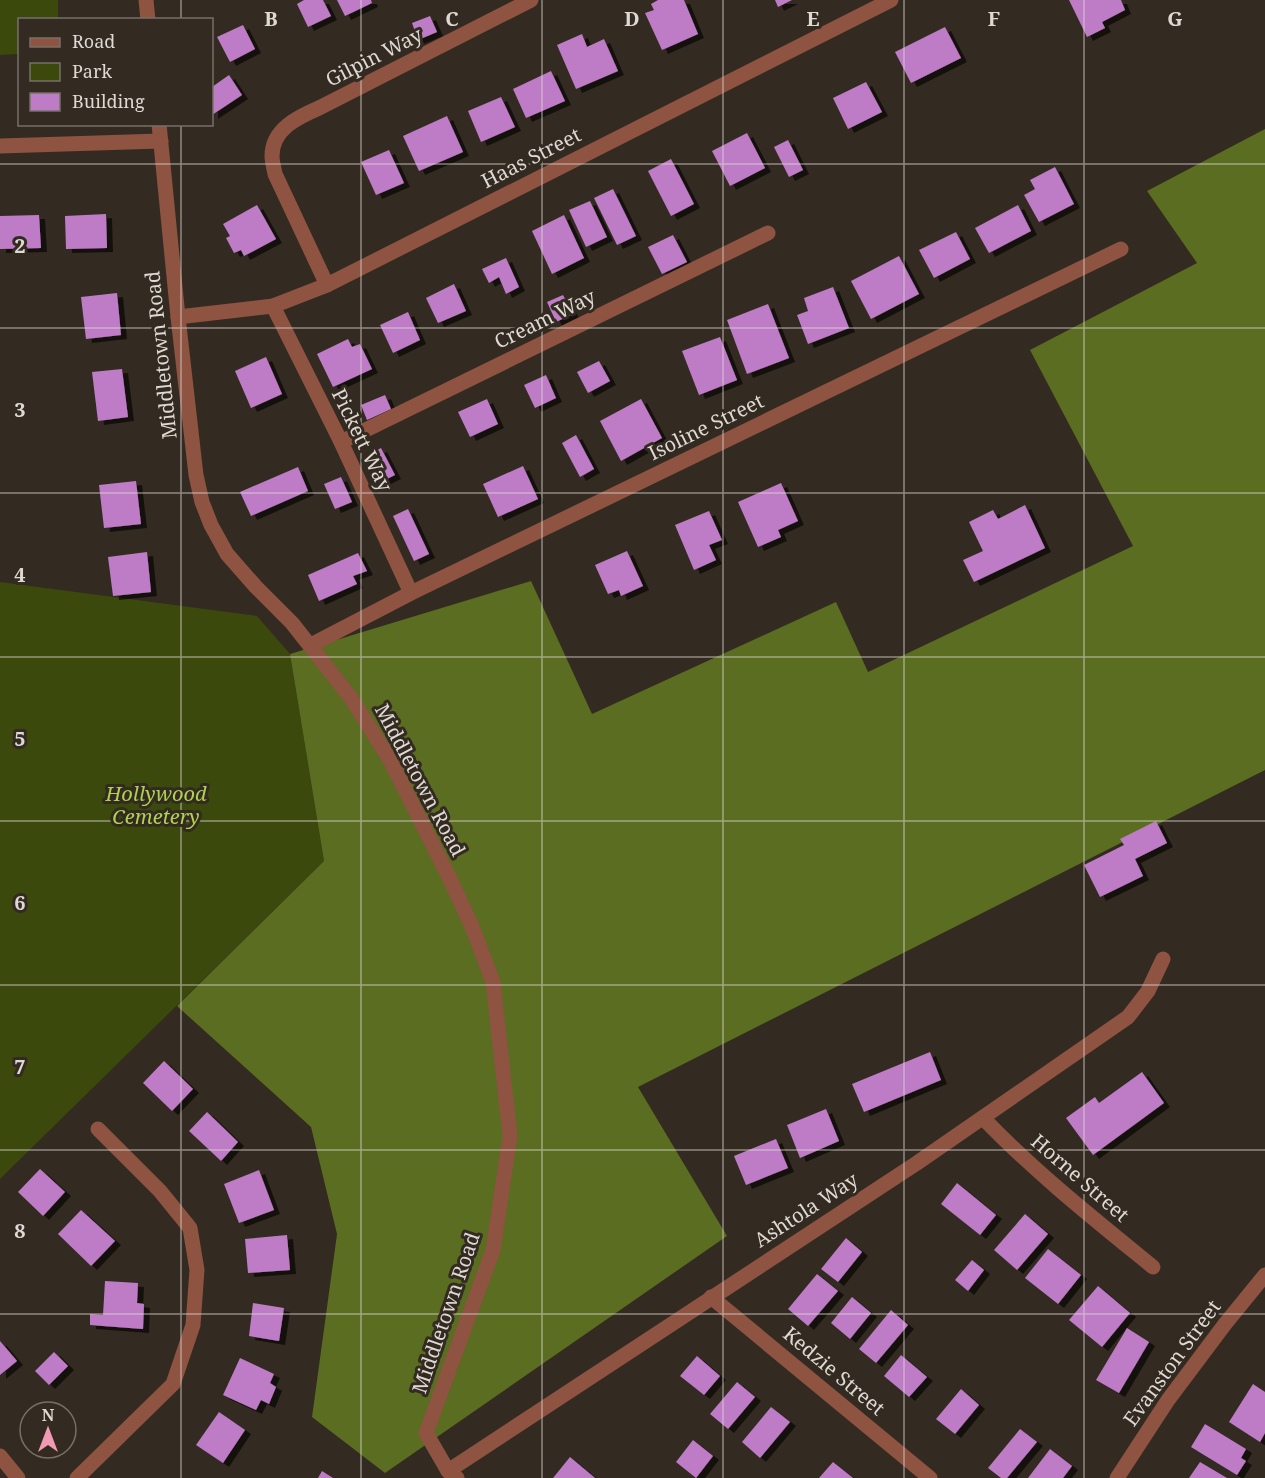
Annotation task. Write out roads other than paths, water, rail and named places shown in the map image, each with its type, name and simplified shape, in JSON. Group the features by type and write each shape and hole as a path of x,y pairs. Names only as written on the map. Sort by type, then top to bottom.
{"street":[{"path":"146,0 148,18"},
{"name":"Gilpin Way","path":"327,285 275,174 272,156 274,142 281,130 300,116 531,0"},
{"name":"Haas Street","path":"178,316 273,306 327,285 891,0"},
{"name":"Middletown Road","path":"159,126 196,474 210,525 227,554 310,645 351,698 390,760 469,919 493,982 510,1136 493,1250 426,1433 452,1474"},
{"path":"0,146 161,141"},
{"name":"Cream Way","path":"341,442 768,233"},
{"name":"Isoline Street","path":"310,645 411,593 1121,249"},
{"name":"Pickett Way","path":"273,306 341,442 411,593"},
{"name":"Ashtola Way","path":"452,1474 711,1297 984,1118 1128,1017 1148,991 1162,959"},
{"name":"Horne Street","path":"984,1118 1069,1199 1153,1267"},
{"path":"77,1478 173,1384 194,1325 197,1270 189,1228 160,1191 98,1129"},
{"name":"Evanston Street","path":"1117,1478 1168,1400 1265,1275"},
{"name":"Kedzie Street","path":"711,1297 930,1478"},
{"path":"0,1456 18,1478"}],"park label":[{"name":"Hollywood Cemetery","path":"156,806"}]}
